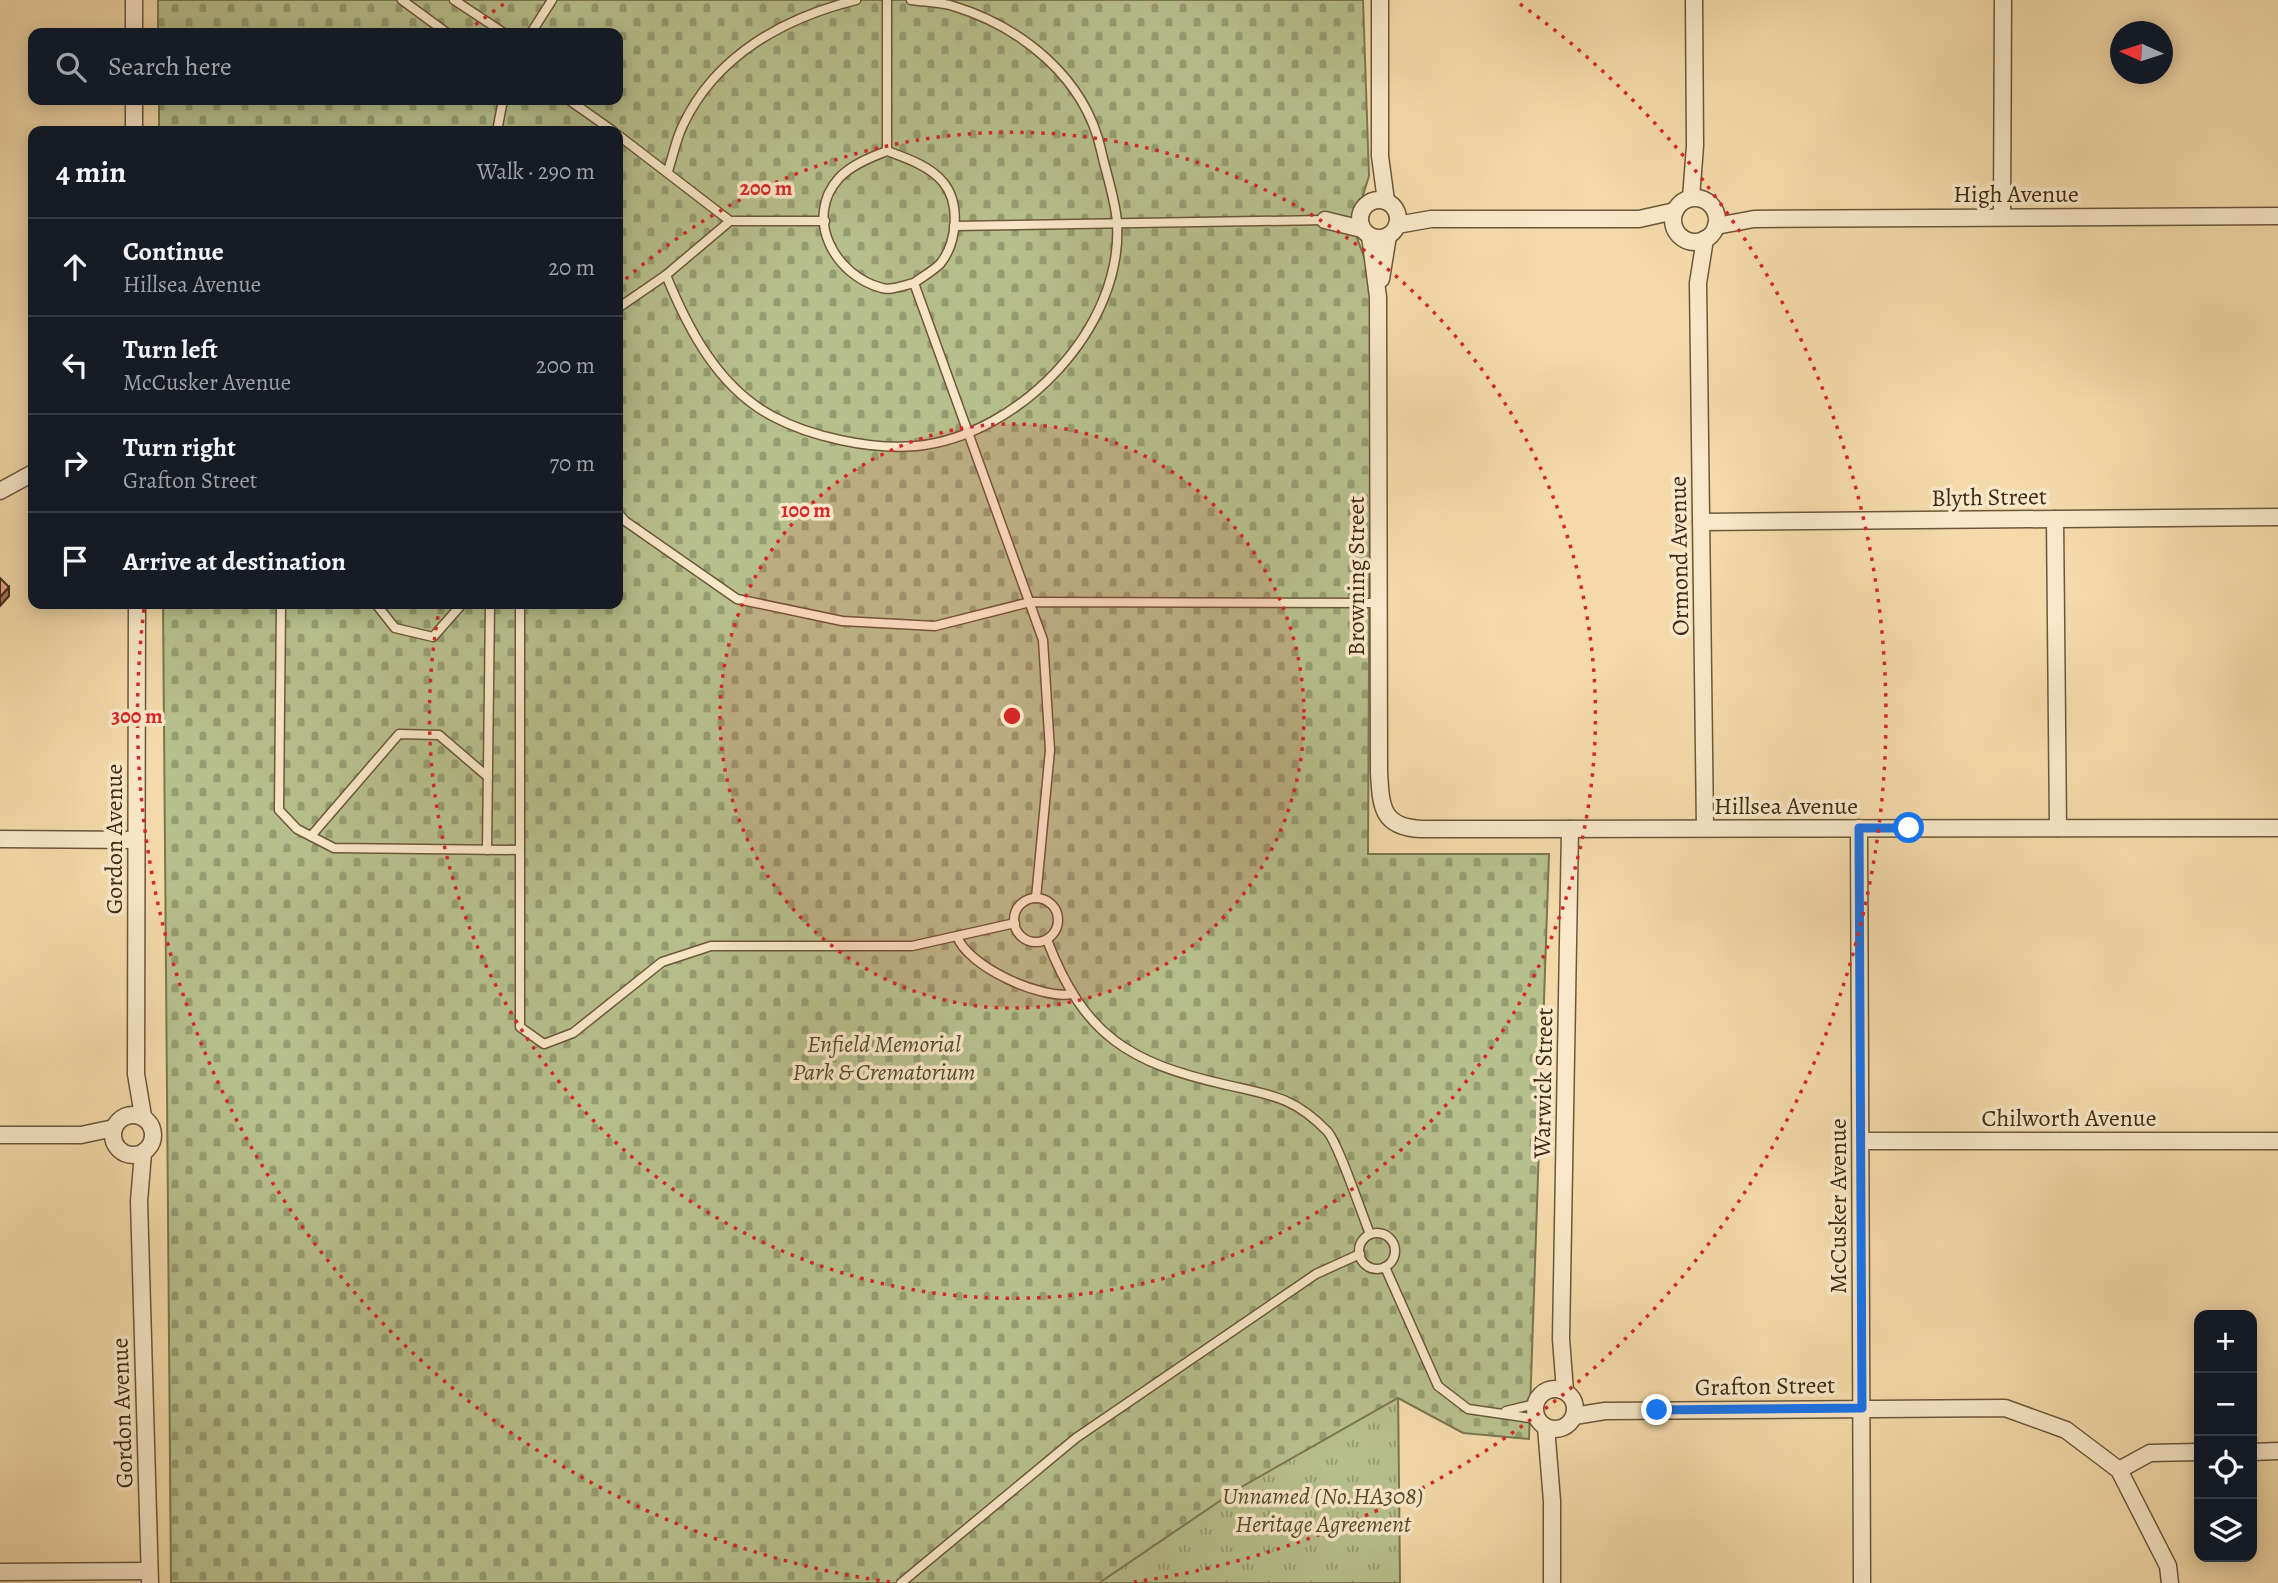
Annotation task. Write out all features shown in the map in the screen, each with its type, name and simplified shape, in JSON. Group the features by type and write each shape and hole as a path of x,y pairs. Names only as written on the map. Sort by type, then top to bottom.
{"street":[{"path":"134,0 134,28"},
{"name":"Browning Street","path":"1380,0 1380,156 1383,214 1378,297 1380,802 1388,819 1405,828 1421,829"},
{"path":"1639,219 1675,229 1688,241 1705,239 1707,209 1695,146 1695,0"},
{"path":"2003,0 2003,217"},
{"path":"134,105 134,126"},
{"path":"1325,220 1383,214 1431,219 1639,219 1675,211 1707,209"},
{"name":"High Avenue","path":"1707,209 1754,219 2278,216"},
{"path":"1675,211 1675,229"},
{"path":"1325,220 1366,233 1383,214"},
{"name":"Browning Street","path":"1378,297 1366,233 1359,223 1383,214"},
{"name":"Ormond Avenue","path":"1705,239 1698,283 1705,828"},
{"name":"Ormond Avenue","path":"1688,241 1698,283"},
{"path":"0,491 28,476"},
{"name":"Blyth Street","path":"1701,523 2278,517"},
{"path":"2055,519 2058,828"},
{"name":"Gordon Avenue","path":"136,1115 137,609"},
{"name":"McCusker Avenue","path":"1859,828 1862,1583"},
{"name":"Hillsea Avenue","path":"1421,829 2278,828"},
{"name":"Warwick Street","path":"1566,1399 1561,1339 1570,829"},
{"path":"0,839 136,839"},
{"path":"0,1135 81,1135 118,1142 143,1153 153,1142 153,1127 136,1115 120,1119 118,1142"},
{"name":"Chilworth Avenue","path":"1861,1142 2278,1141"},
{"name":"Gordon Avenue","path":"118,1142 139,1201"},
{"name":"Gordon Avenue","path":"143,1153 139,1201 150,1577"},
{"path":"1544,1420 1570,1422 1566,1399 1544,1392 1544,1420 1552,1501 1552,1583"},
{"name":"Grafton Street","path":"1566,1399 1605,1411 2005,1408 2066,1430 2119,1470"},
{"path":"2257,1452 2278,1451"},
{"path":"2170,1583 2168,1566 2119,1470 2150,1453 2194,1452"},
{"path":"0,1572 150,1577"}],"lane":[{"path":"402,0 440,28"},
{"path":"454,0 496,28"},
{"path":"534,28 552,0"},
{"path":"668,171 682,126 706,84 743,50 781,26 826,8 856,0"},
{"path":"887,0 887,151"},
{"path":"666,275 701,350 736,388 770,415 814,436 915,446 968,433 1011,410 1051,379 1091,329 1112,270 1117,222 1094,122 1060,69 1008,29 951,6 911,0"},
{"path":"498,126 502,105"},
{"path":"576,105 606,126"},
{"path":"623,139 730,221 825,221"},
{"path":"887,151 915,161 944,183 955,213 952,243 940,264 914,283 884,289 847,272 825,238 825,221 826,204 839,178 867,158 887,151"},
{"path":"954,226 1325,220"},
{"path":"623,305 666,275 730,221"},
{"path":"914,283 1043,640 1050,750 1036,898"},
{"path":"623,519 737,599 842,621 934,626 1030,602 1378,603"},
{"path":"281,609 279,810 297,829 334,848 520,850"},
{"path":"380,609 394,628 433,637 458,609"},
{"path":"487,850 490,609"},
{"path":"520,609 520,1027 544,1044 573,1033 662,962 711,946 912,946 1015,923"},
{"path":"311,836 399,734 439,735 488,777"},
{"path":"1036,898 1049,903 1058,915 1056,929 1047,940 1026,940 1015,923 1021,904 1036,898"},
{"path":"957,936 964,950 1032,990 1053,996 1072,994"},
{"path":"1047,940 1072,994 1094,1024 1118,1044 1172,1073 1287,1099 1329,1133 1370,1234"},
{"path":"1370,1234 1384,1234 1394,1243 1394,1257 1385,1267 1369,1267 1360,1254 1362,1243 1370,1234"},
{"path":"901,1583 1076,1438 1316,1274 1360,1254"},
{"path":"1385,1267 1438,1386 1468,1409 1544,1420"},
{"path":"1499,1412 1544,1420"}],"green space":[{"name":"Enfield Memorial Park & Crematorium","path":"158,0 1363,0 1369,176 1353,227 1371,276 1368,854 1549,854 1529,1439 1463,1433 1398,1398 1236,1490 1099,1583 171,1583 163,609 623,609 623,126 159,126 159,105 623,105 623,28 158,28"},
{"name":"Unnamed (No.HA308) Heritage Agreement","path":"1398,1385 1400,1583 1087,1583"}],"building":[{"path":"0,578 9,587 0,597"}],"route":[{"path":"1657,1410 1862,1408 1859,828 1909,828"}]}
